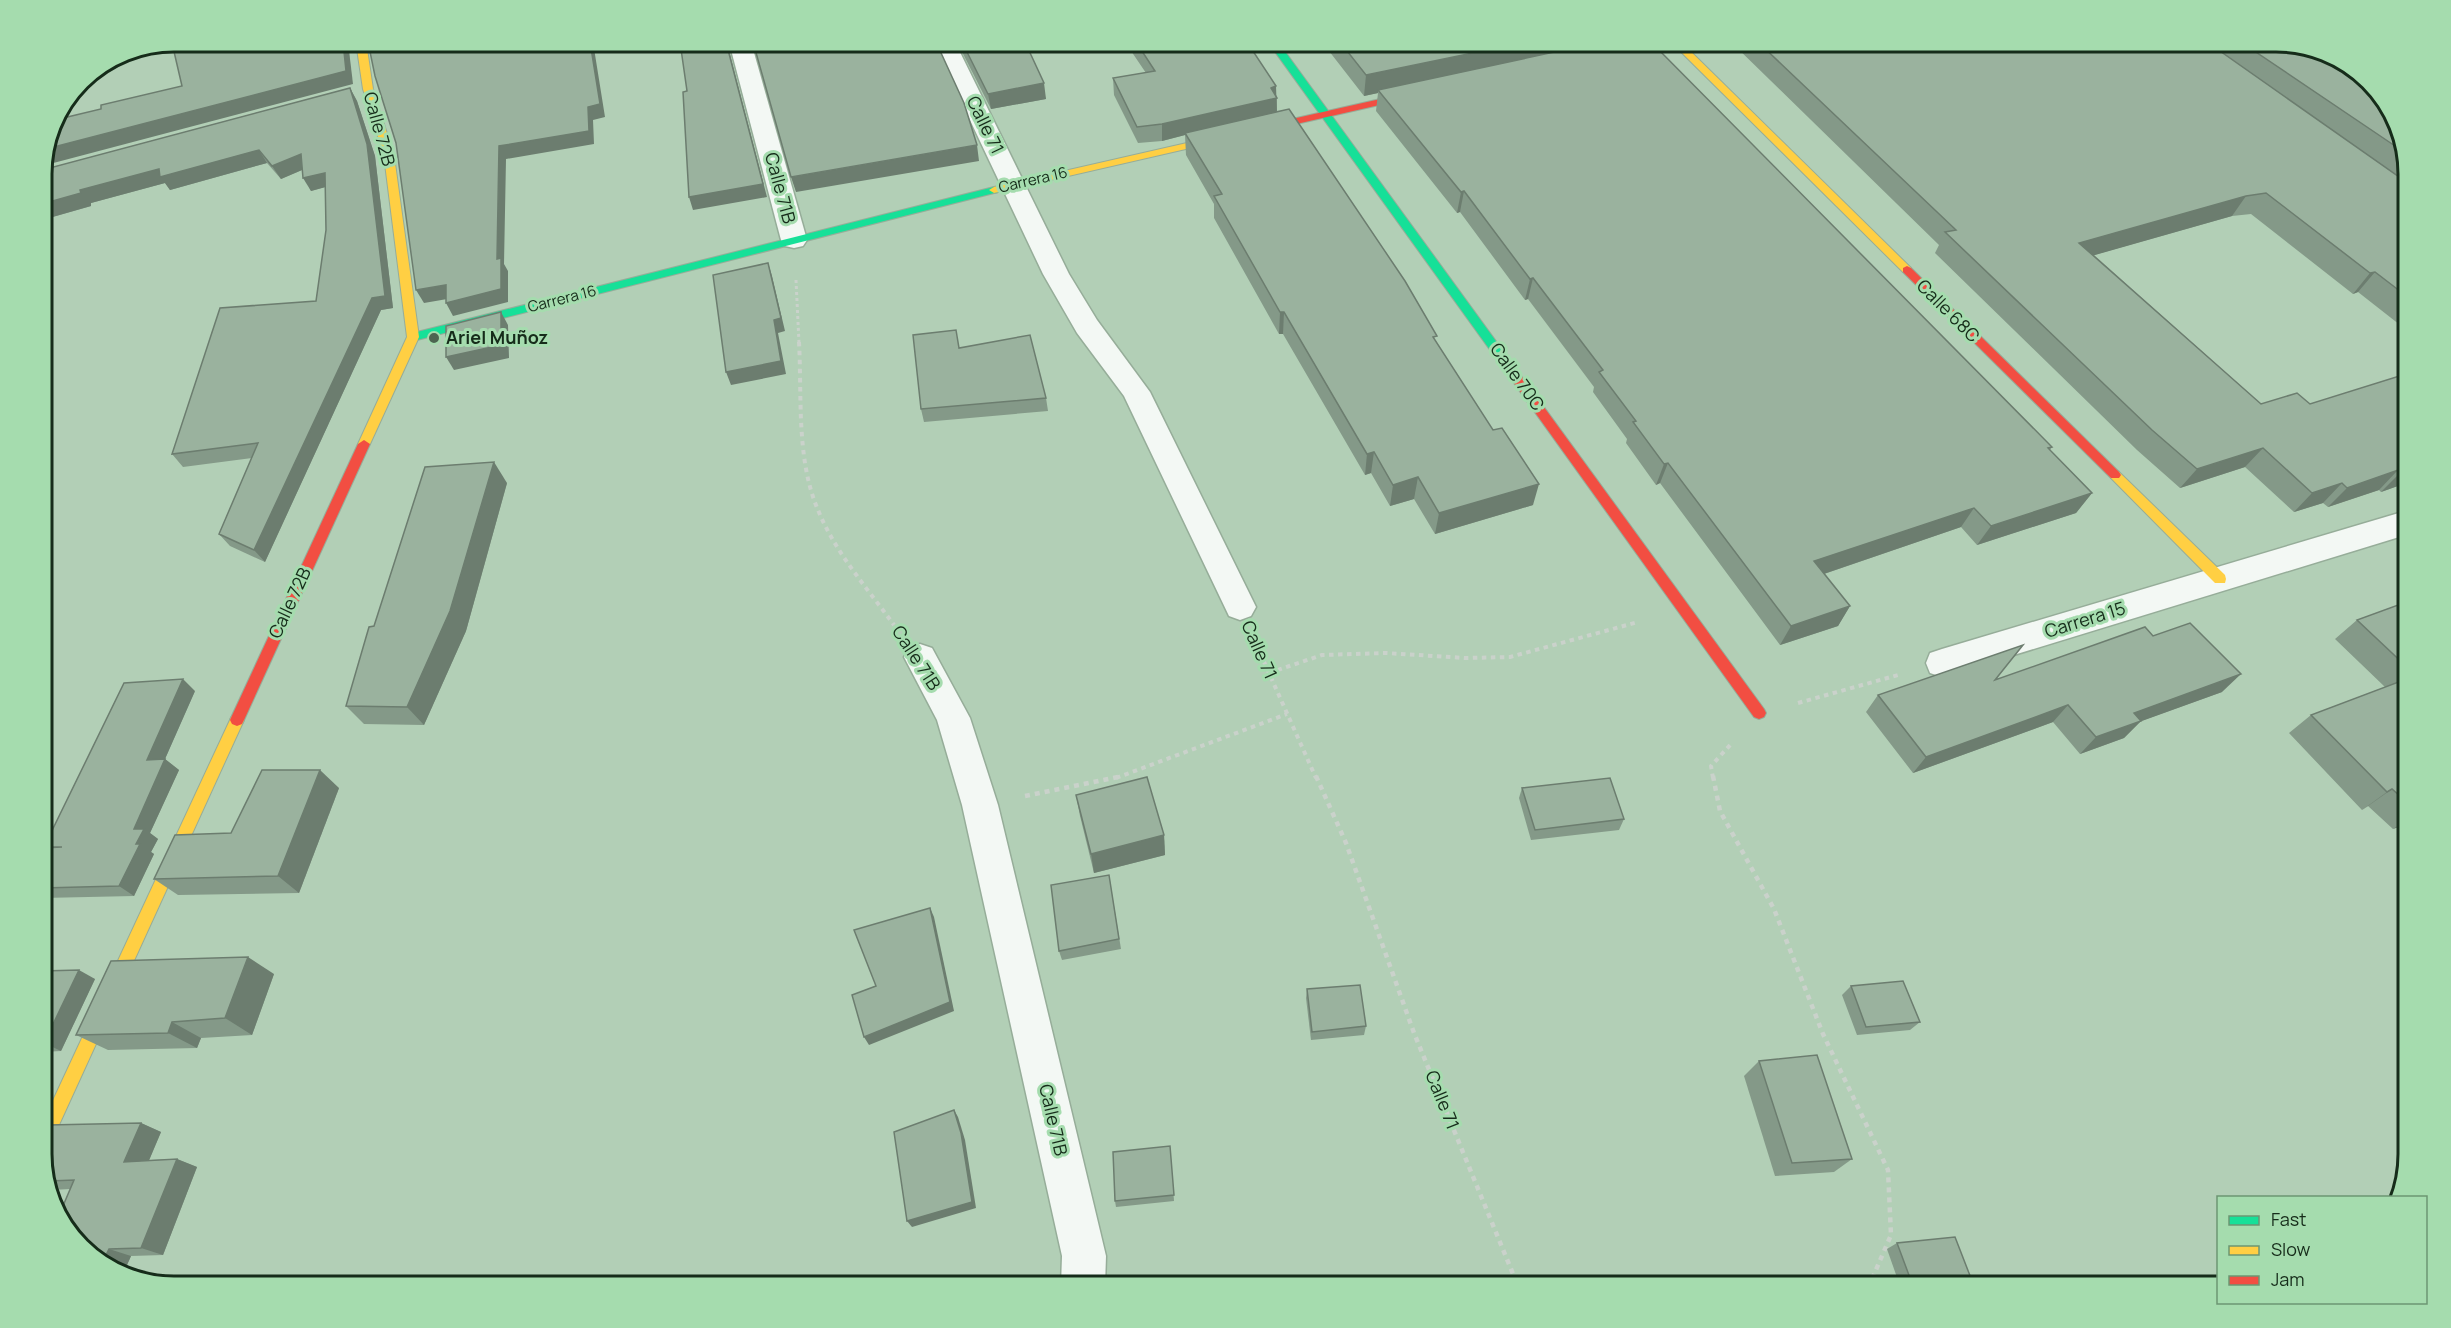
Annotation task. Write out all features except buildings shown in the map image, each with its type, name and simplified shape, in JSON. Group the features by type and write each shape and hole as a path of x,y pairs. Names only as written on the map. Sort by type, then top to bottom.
{"street":[{"name":"Calle 72B","path":"53,1119 413,337 389,156 356,92 360,52"},
{"name":"Calle 71B","path":"743,52 795,240"},
{"name":"Calle 71","path":"949,52 1056,274 1087,326 1136,392 1240,608"},
{"name":"Calle 70C","path":"1280,52 1759,713"},
{"path":"1589,57 1612,52"},
{"name":"Calle 68C","path":"1686,52 2220,579"},
{"name":"Carrera 16","path":"413,337 1014,185 1428,91"},
{"name":"Carrera 15","path":"1942,663 2398,525"},
{"name":"Calle 71B","path":"920,657 953,718 980,805 1084,1256 1083,1276"}],"path":[{"name":"Calle 71B","path":"795,240 805,462 817,509 835,544 920,657"},
{"name":"Calle 71","path":"1240,608 1346,843 1414,1033 1514,1276"},
{"path":"1269,674 1322,655 1386,653 1465,658 1510,657 1686,610"},
{"path":"1873,1276 1891,1235 1888,1170 1824,1034 1774,909 1720,812 1711,766 1759,713 1942,663"},
{"path":"980,805 1128,775 1287,714"}],"traffic: fast":[{"path":"1280,52 1510,369"},
{"path":"1608,53 1613,52"},
{"path":"413,337 994,190"}],"traffic: slow":[{"path":"362,52 368,89 389,156 413,337 364,444"},
{"path":"1686,52 1907,270"},
{"path":"994,190 1222,138"},
{"path":"2115,475 2220,579"},
{"path":"53,1119 237,720"}],"traffic: jam":[{"path":"1222,138 1420,93"},
{"path":"1907,270 2115,475"},
{"path":"1510,369 1759,713"},
{"path":"237,720 364,444"}],"place":[{"name":"Ariel Muñoz","path":"434,338"}]}
